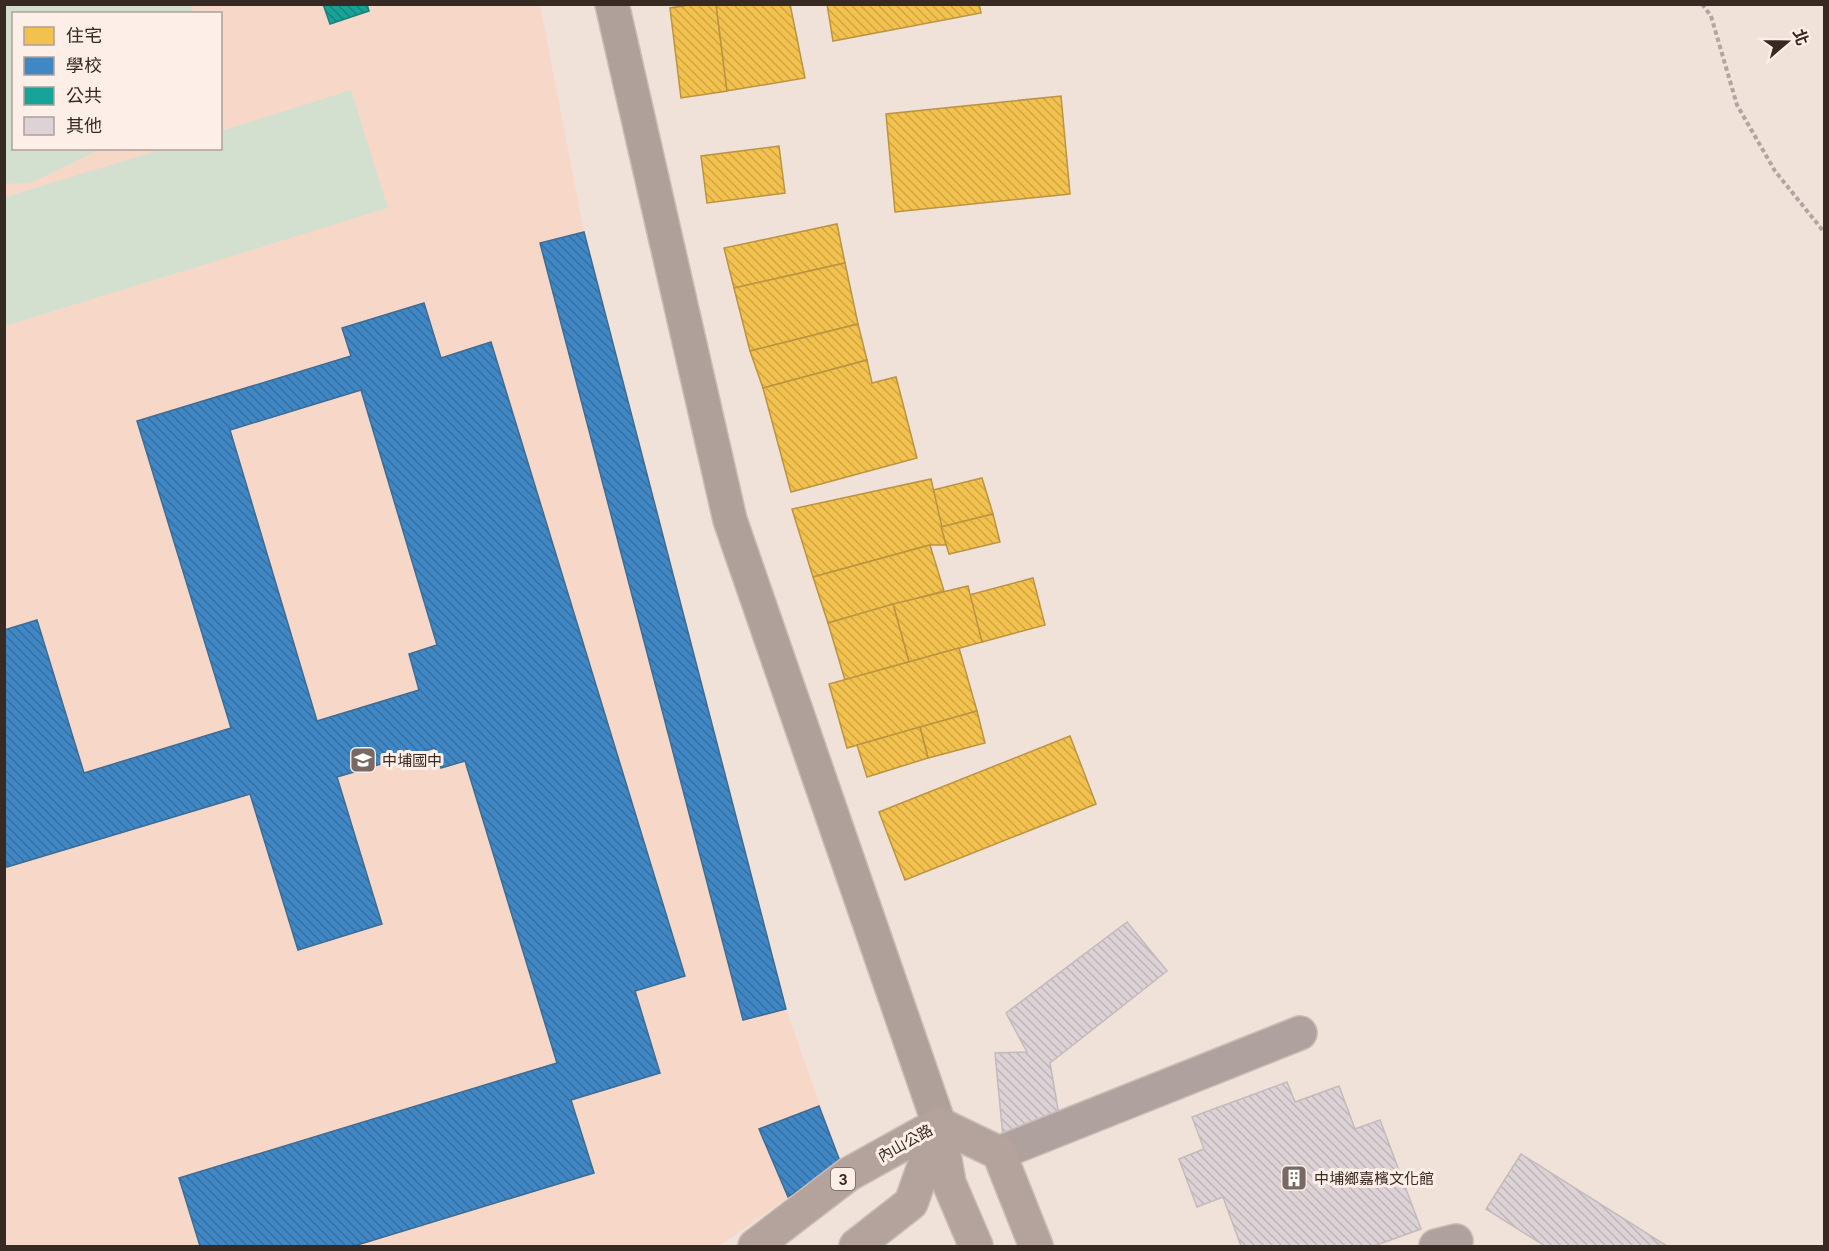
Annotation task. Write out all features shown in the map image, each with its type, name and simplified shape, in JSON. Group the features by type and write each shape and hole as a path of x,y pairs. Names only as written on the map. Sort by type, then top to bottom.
{"main road":[{"name":"內山公路","path":"939,1125 999,1153"},
{"name":"內山公路","path":"755,1246 849,1174 939,1125"},
{"name":"內山公路","path":"856,1246 911,1203 939,1125"},
{"name":"內山公路","path":"939,1125 950,1183 976,1246"},
{"path":"999,1153 1036,1246"}],"street":[{"path":"612,4 730,520 939,1125"},
{"path":"999,1153 1300,1033"}],"path":[{"path":"1702,4 1711,16 1737,105 1775,171 1824,232"}],"shaded area":[{"name":"中埔國中","path":"5,5 540,5 584,232 786,1009 841,1164 788,1197 720,1246 5,1246"}],"green space":[{"path":"5,4 192,4 192,12 12,12 12,150 98,150 30,183 5,184"},
{"path":"351,90 388,208 5,326 5,197 160,150 222,150 222,131"}],"building: 住宅":[{"path":"695,4 716,4 727,91 681,98 670,8"},
{"path":"716,4 790,4 805,78 727,91"},
{"path":"827,4 979,4 981,13 833,41"},
{"path":"1061,96 1070,194 895,212 886,114"},
{"path":"779,146 785,193 707,203 701,156"},
{"path":"837,224 845,263 734,288 724,248"},
{"path":"845,263 858,324 750,351 734,288"},
{"path":"858,324 867,360 763,388 750,351"},
{"path":"867,360 872,383 896,377 917,458 791,492 763,388"},
{"path":"982,478 993,514 941,527 933,490"},
{"path":"931,479 946,545 930,545 813,577 792,509"},
{"path":"993,514 1000,542 949,554 941,527"},
{"path":"930,545 944,591 828,623 813,577"},
{"path":"1033,578 1045,625 982,642 969,595"},
{"path":"968,586 982,642 909,662 893,604"},
{"path":"893,604 909,662 845,680 828,623"},
{"path":"959,648 977,711 847,748 829,684"},
{"path":"977,711 985,743 928,758 920,727"},
{"path":"920,727 928,758 867,777 857,745"},
{"path":"1070,736 1096,804 905,880 879,812"}],"building: 學校":[{"path":"584,232 786,1009 743,1020 540,243"},
{"path":"424,303 441,358 491,342 685,976 635,991 660,1073 571,1100 594,1173 354,1246 200,1246 179,1178 557,1063 465,761 441,768 435,748 337,777 382,924 298,950 250,794 7,867 4,858 4,630 37,620 84,773 231,728 137,421 351,356 342,328","holes":["361,390 437,645 409,654 419,690 317,721 230,430"]},
{"path":"819,1106 841,1164 788,1197 759,1129"}],"building: 公共":[{"path":"323,4 367,4 369,11 330,24"}],"building: 其他":[{"path":"1127,922 1167,971 1050,1063 1061,1127 1003,1137 995,1053 1027,1052 1006,1013"},
{"name":"中埔鄉嘉檳文化館","path":"1287,1082 1295,1102 1339,1086 1355,1129 1380,1120 1421,1229 1374,1246 1241,1246 1223,1197 1197,1207 1179,1159 1204,1149 1192,1117"},
{"path":"1521,1154 1667,1246 1545,1246 1486,1209"}],"place":[{"name":"中埔國中","path":"363,760"},
{"name":"中埔鄉嘉檳文化館","path":"1294,1178"}]}
